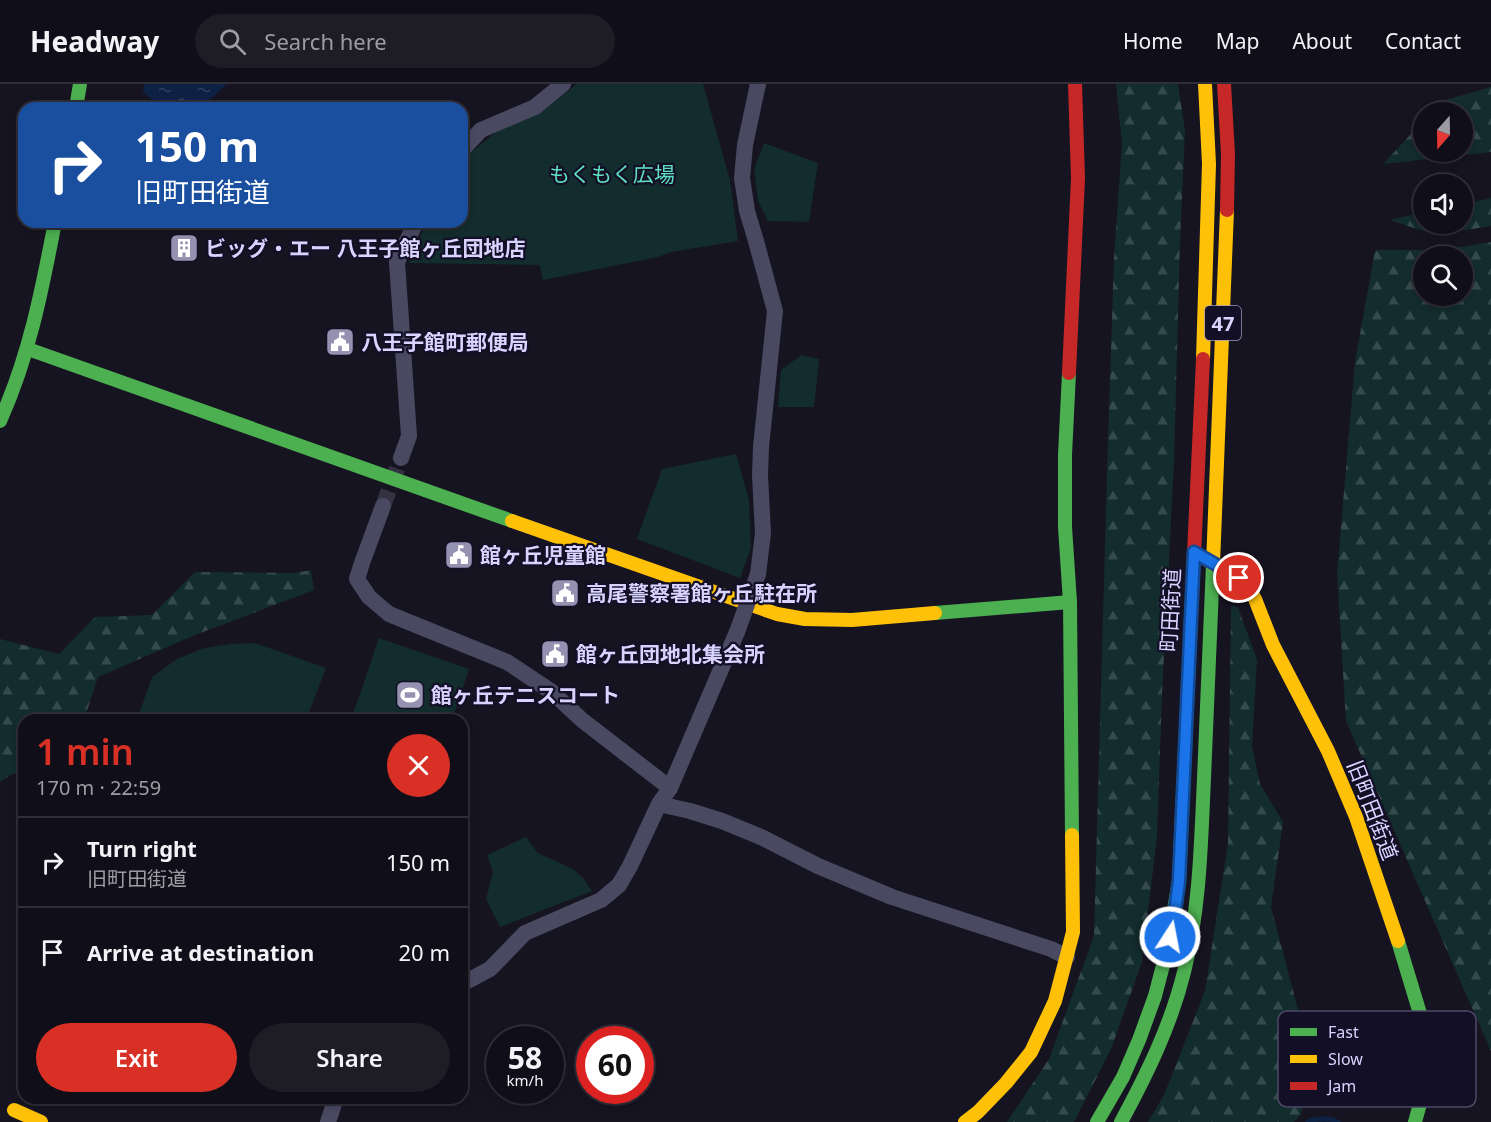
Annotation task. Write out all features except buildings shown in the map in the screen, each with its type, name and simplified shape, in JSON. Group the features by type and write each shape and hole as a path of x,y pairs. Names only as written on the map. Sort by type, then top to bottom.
{"street":[{"path":"77,102 80,84"},
{"path":"468,144 481,130 535,107 563,84"},
{"path":"468,981 490,969 525,933 601,900 619,885 658,804 670,788 737,632 758,574 764,533 760,475 761,447 775,311 747,211 742,178 745,145 758,84"},
{"path":"965,1122 1006,1083 1031,1052 1055,1001 1073,932 1070,602 1066,543 1065,455 1078,178 1075,84"},
{"name":"町田街道","path":"1097,1122 1130,1063 1144,1030 1157,992 1174,919 1180,857 1201,390 1209,164 1205,84"},
{"name":"町田街道","path":"1121,1122 1155,1055 1180,987 1189,949 1200,874 1228,198 1224,84"},
{"path":"0,421 28,348 54,228"},
{"path":"401,458 409,436 397,262 413,228"},
{"path":"28,348 777,614 805,619 852,620 1070,602"},
{"path":"383,506 357,579 369,597 389,614 507,662 552,692 582,720 670,788"},
{"name":"旧町田街道","path":"1194,552 1242,581 1255,599 1273,645 1323,740 1356,817 1420,1011"},
{"path":"658,804 722,821 761,837 818,866 892,897 1067,957"},
{"path":"328,1122 334,1104"},
{"path":"14,1110 41,1122"}],"green space":[{"name":"もくもく広場","path":"577,84 703,84 730,180 738,241 671,252 658,257 543,280 540,265 409,263 424,228 468,228 468,155 497,131 546,108"},
{"path":"1116,84 1178,84 1185,131 1174,462 1157,837 1142,962 1111,1049 1074,1122 1007,1122 1049,1059 1094,936 1114,258 1122,143"},
{"path":"1491,87 1491,152 1473,154 1473,102 1442,101"},
{"path":"1413,132 1413,161 1383,164"},
{"path":"764,143 818,163 809,222 768,221 758,201 754,169"},
{"path":"1491,198 1491,226 1473,229 1473,202"},
{"path":"1413,214 1413,228 1390,220"},
{"path":"1491,242 1491,1051 1476,1017 1476,1011 1473,1011 1346,721 1337,574 1355,362 1375,250 1413,250 1413,306 1473,306 1473,246 1466,246"},
{"path":"801,355 819,359 814,407 778,407 781,370"},
{"path":"736,454 749,500 751,548 740,578 637,539 662,469"},
{"path":"311,570 314,590 195,635 98,677 86,714 18,714 18,773 0,782 0,639 59,654 95,617 152,615 195,572 295,573"},
{"path":"1231,605 1238,607 1257,660 1252,746 1260,784 1283,822 1271,907 1298,1011 1278,1011 1278,1107 1303,1107 1301,1114 1294,1122 1148,1122 1164,1095 1205,991 1228,843"},
{"name":"館ヶ丘テニスコート","path":"379,638 469,669 454,714 353,714"},
{"path":"255,643 326,668 308,714 139,714 152,677 177,659 204,648"},
{"path":"526,837 538,853 573,869 592,891 500,927 486,899 493,872 487,855"}],"water":[{"path":"144,84 227,84 207,102 155,102 143,92"}],"waterway":[{"path":"1308,1122 1323,1119 1338,1122"}],"tunnel":[{"path":"383,506 401,458"}],"traffic: fast":[{"path":"77,102 80,84"},
{"path":"0,421 27,348 54,228"},
{"path":"28,349 512,521"},
{"path":"1069,373 1065,455 1065,527 1070,602 1072,835"},
{"path":"1121,1122 1149,1067 1179,992 1197,900 1213,564"},
{"path":"935,613 1070,602"},
{"path":"1097,1122 1123,1077 1139,1040 1155,996 1167,950 1179,881 1186,728"},
{"path":"1398,941 1419,1011"},
{"path":"1415,1122 1419,1107"}],"traffic: slow":[{"path":"1203,359 1209,164 1205,84"},
{"path":"1213,564 1227,210"},
{"path":"512,521 777,614 805,619 852,620 935,613"},
{"path":"1199,555 1242,581 1255,599 1273,645 1328,751 1356,817 1398,941"},
{"path":"965,1122 1006,1083 1031,1052 1055,1001 1073,932 1072,835"},
{"path":"14,1110 41,1122"}],"traffic: jam":[{"path":"1069,373 1078,178 1075,84"},
{"path":"1224,84 1228,154 1227,210"},
{"path":"1186,728 1203,359"}],"place":[{"name":"ビッグ・エー 八王子館ヶ丘団地店","path":"184,248"},
{"name":"八王子館町郵便局","path":"340,342"},
{"name":"館ヶ丘児童館","path":"459,555"},
{"name":"高尾警察署館ヶ丘駐在所","path":"565,593"},
{"name":"館ヶ丘団地北集会所","path":"555,654"},
{"name":"館ヶ丘テニスコート","path":"410,695"}],"route":[{"path":"1170,937 1179,881 1194,552 1239,578"}]}
